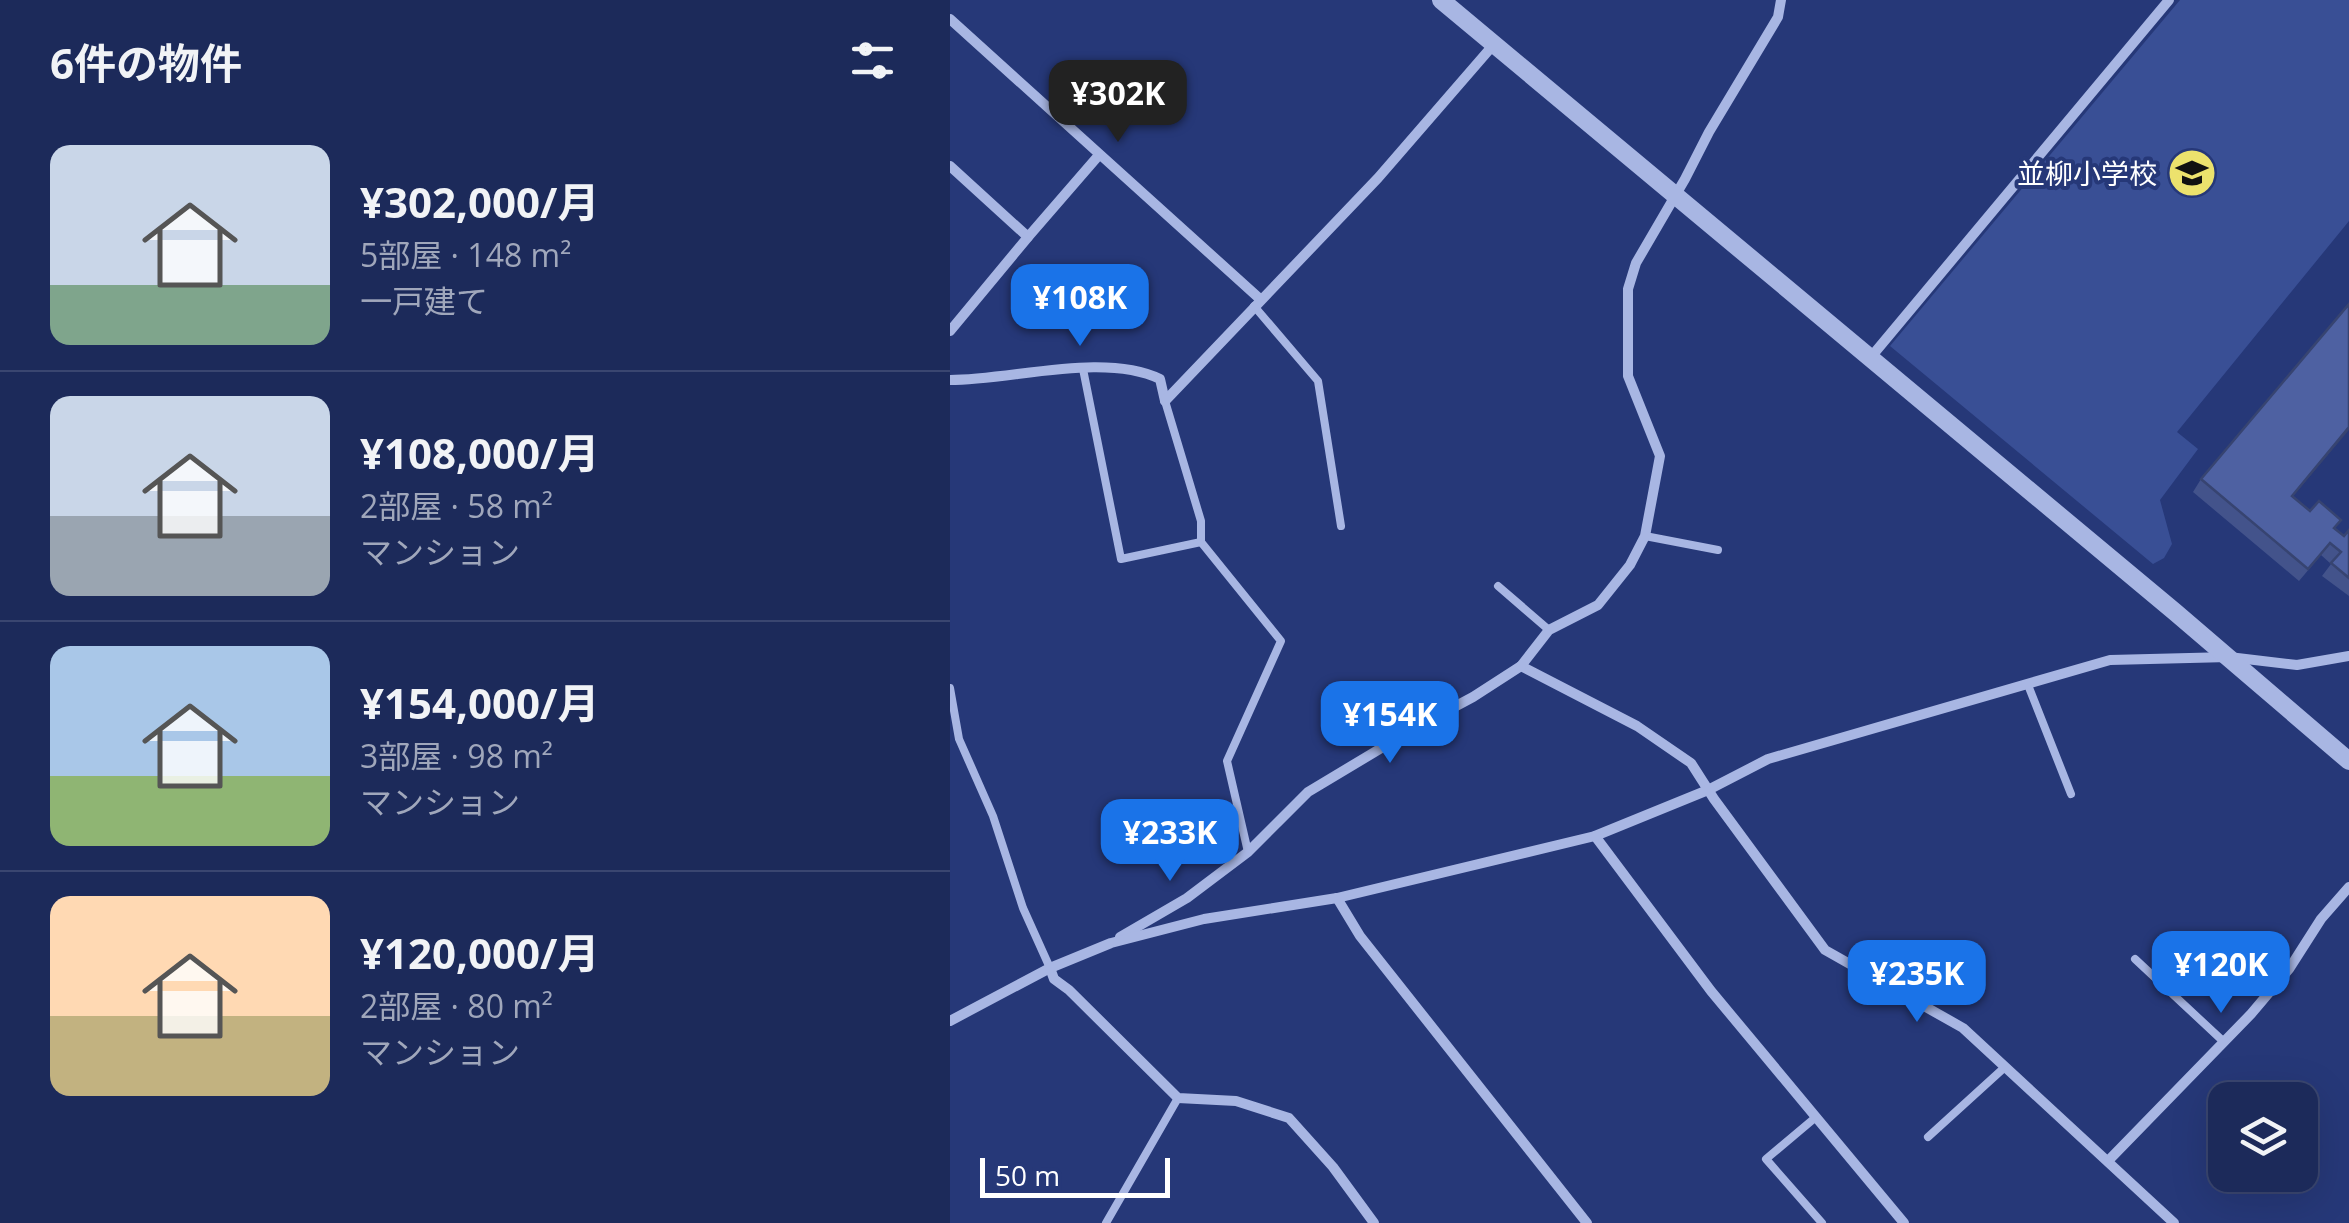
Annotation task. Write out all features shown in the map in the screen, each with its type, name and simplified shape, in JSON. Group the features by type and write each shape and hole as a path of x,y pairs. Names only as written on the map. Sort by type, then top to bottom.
{"street":[{"path":"1441,0 2229,656 2349,761"},
{"path":"950,1022 1050,968 1111,943 1187,898 1248,852 1308,792 1412,729 1473,698 1521,666 1549,630 1598,604 1630,565 1645,536 1660,456 1628,376 1628,289 1636,263 1778,17 1781,0"},
{"path":"1871,357 2169,0"},
{"path":"950,19 1257,302"},
{"path":"1165,400 1378,178 1495,43"},
{"path":"950,331 1099,155"},
{"path":"950,166 1028,237"},
{"path":"950,380 1100,367 1146,373 1160,380 1165,400"},
{"path":"1111,943 1204,920 1337,898 1595,836 1708,790 1768,759 2110,660 2229,656 2297,665 2349,656"},
{"path":"1521,666 1637,726 1691,763 1825,950 1963,1028 2174,1223"},
{"path":"1595,836 1712,991 1904,1223"},
{"path":"2108,1161 2251,1014 2349,887"},
{"path":"1337,898 1360,936 1587,1223"},
{"path":"1050,968 1054,978 1178,1098 1236,1102 1289,1118 1333,1166 1374,1223"}],"lane":[{"path":"1257,302 1318,381 1340,526"},
{"path":"1084,368 1121,559 1201,542"},
{"path":"1165,400 1201,521 1201,542 1281,641 1227,760 1248,852"},
{"path":"1645,536 1718,550"},
{"path":"1498,586 1549,630"},
{"path":"2028,685 2071,794"},
{"path":"950,688 959,739 993,816 1023,908 1050,968"},
{"path":"950,744 959,739"},
{"path":"2136,958 2224,1042"},
{"path":"1928,1137 2006,1067"},
{"path":"1106,1223 1178,1098"},
{"path":"1816,1117 1766,1159 1822,1223"}],"shaded area":[{"name":"並柳小学校","path":"2180,0 2349,0 2349,221 2177,432 2198,449 2160,500 2172,544 2164,558 2153,564 1890,346"}],"building":[{"path":"2349,304 2349,427 2292,496 2310,511 2319,501 2341,520 2334,528 2344,536 2349,530 2349,578 2331,563 2341,552 2330,543 2308,569 2201,479"}],"place":[{"name":"並柳小学校","path":"2192,173"}]}
